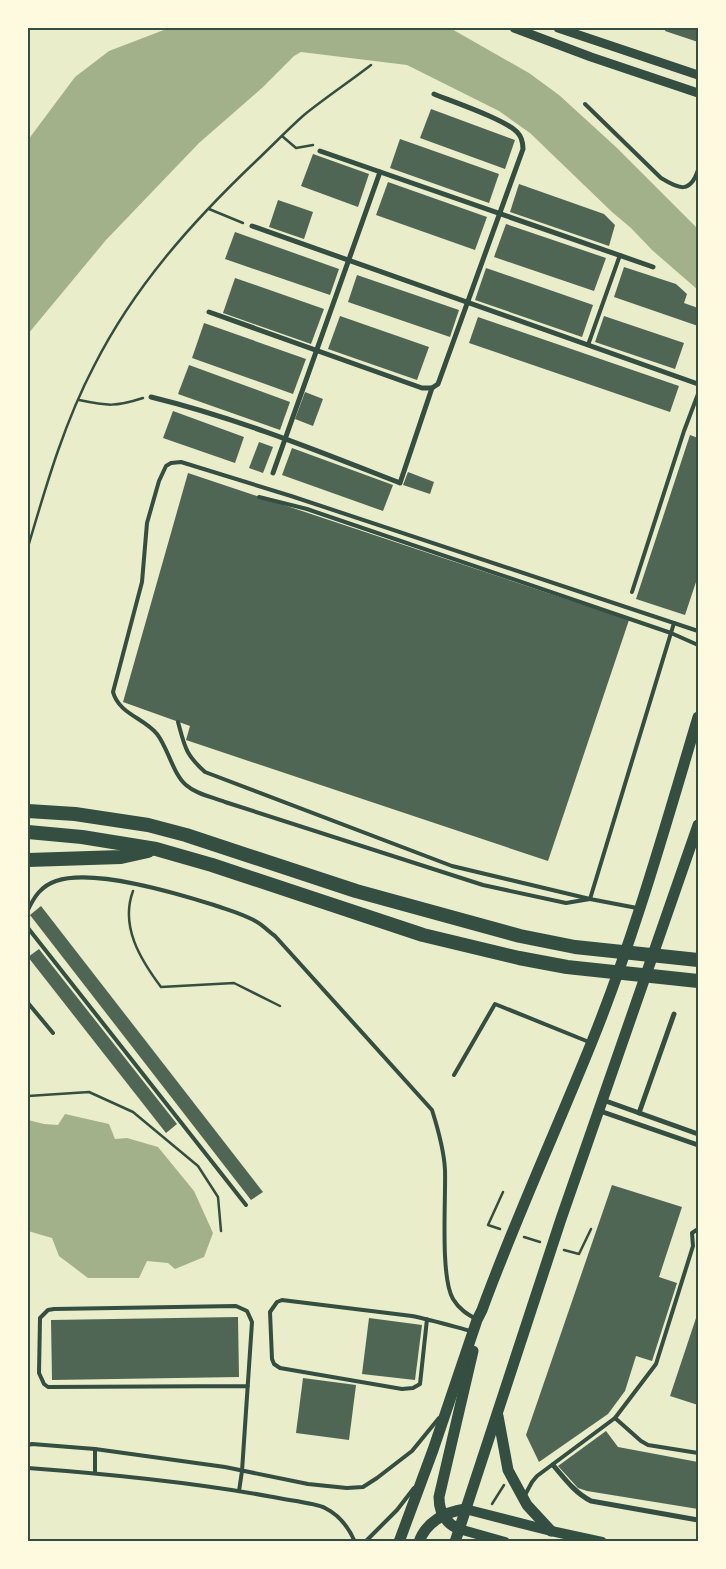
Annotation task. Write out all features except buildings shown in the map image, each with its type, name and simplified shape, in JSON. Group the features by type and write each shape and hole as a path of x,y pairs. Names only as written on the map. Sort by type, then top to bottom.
{"highway":[{"path":"28,811 75,814 148,825 186,835 356,891 520,936 576,947 693,960"},
{"path":"29,832 82,837 156,849 424,935 519,958 567,967 698,981"},
{"path":"28,860 121,857 156,849"}],"main road":[{"path":"399,1542 427,1466 472,1331 522,1206 592,1043 640,908 698,717"},
{"path":"455,1542 556,1232 698,825"},
{"path":"479,1315 439,1497 439,1509 450,1525 459,1530 505,1542"},
{"path":"498,1414 508,1470 524,1499 551,1531"},
{"path":"419,1542 426,1527 454,1511 465,1510 602,1542"}],"street":[{"path":"514,28 591,57 698,93"},
{"path":"558,28 698,75"},
{"path":"209,312 422,388 432,388 438,384 523,149 523,141 516,131 500,122 434,94"},
{"path":"320,151 653,267"},
{"path":"273,473 380,172"},
{"path":"252,226 698,384"},
{"path":"151,397 186,406 285,438 400,483 432,388"},
{"path":"639,1113 674,1014"},
{"path":"601,1106 639,1113 698,1133 697,1144 601,1106"},
{"path":"553,1465 584,1497 591,1501 698,1520"}],"lane":[{"path":"585,104 661,178 671,184 681,188 687,186 692,183 698,170"},
{"path":"588,344 620,256"},
{"path":"632,592 684,431 698,394"},
{"path":"590,899 566,903 483,885 225,802 191,789 183,782 156,734 123,709 115,699 113,692 142,582 147,523 159,481 166,466 170,463 182,462 291,496 698,631"},
{"path":"259,497 307,509 671,633 698,645"},
{"path":"590,899 674,623"},
{"path":"178,722 186,749 192,761 205,772 452,866 590,899 640,908"},
{"path":"28,910 34,897 44,886 57,880 100,878 135,884 238,913 257,922 275,936 432,1110 440,1137 445,1168 446,1274 453,1298 463,1311 479,1315"},
{"path":"28,928 246,1205"},
{"path":"28,1003 53,1033"},
{"path":"454,1074 495,1004 592,1043"},
{"path":"524,1499 532,1482 615,1418 656,1364 692,1246 692,1233 698,1229"},
{"path":"428,1319 420,1384 413,1388 402,1389 280,1368 274,1364 272,1359 270,1312 277,1302 282,1300 428,1319 472,1331"},
{"path":"239,1491 242,1471 248,1386 252,1322 247,1311 242,1307 236,1306 54,1309 48,1310 40,1318 39,1374 44,1384 48,1387 248,1386"},
{"path":"28,1445 95,1449 225,1467 308,1484 347,1488 363,1487 412,1451 446,1409"},
{"path":"615,1418 648,1445 698,1453"},
{"path":"95,1449 95,1473"},
{"path":"365,1542 409,1496 427,1466"},
{"path":"28,1468 95,1473 239,1491 324,1507 340,1519 351,1533 355,1542"}],"path":[{"path":"28,547 43,495 65,431 93,366 136,294 165,257 208,209 282,136 304,116 371,66"},
{"path":"282,136 296,148 312,145 320,151"},
{"path":"208,209 252,226"},
{"path":"79,400 105,405 120,405 151,397"},
{"path":"135,884 128,907 129,922 144,964 161,987 234,983 280,1006"},
{"path":"28,1096 89,1092 133,1112 198,1166 218,1197 221,1231"},
{"path":"503,1192 488,1225 506,1231"},
{"path":"560,1248 579,1254 591,1229"},
{"path":"524,1237 542,1243"},
{"path":"491,1505 504,1485 512,1477"}],"shaded area":[{"path":"169,28 450,28 529,73 559,95 616,147 698,229 698,290 652,250 530,133 499,111 407,65 301,52 294,56 262,88 199,143 106,240 28,334 28,140 75,77 109,51"},
{"path":"65,1114 109,1124 115,1139 127,1138 158,1147 194,1191 213,1233 204,1257 175,1269 168,1263 147,1261 139,1278 88,1278 59,1256 52,1238 28,1231 28,1120 58,1125"}]}
